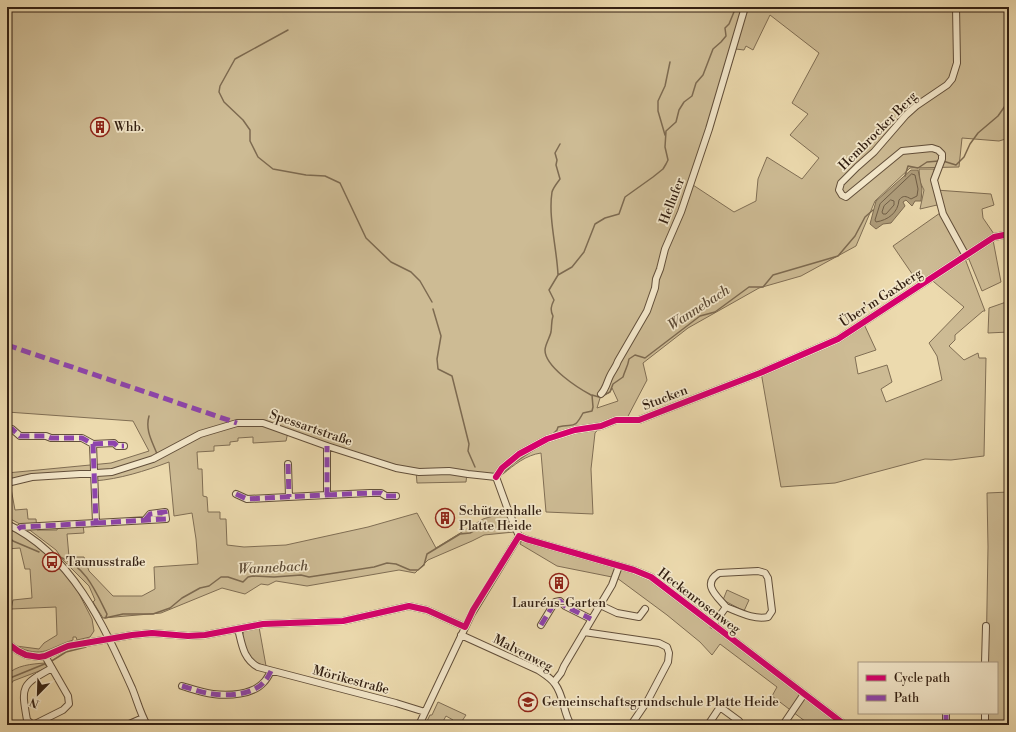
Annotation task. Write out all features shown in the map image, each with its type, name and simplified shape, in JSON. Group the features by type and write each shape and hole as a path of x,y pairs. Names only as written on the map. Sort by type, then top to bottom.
{"street":[{"name":"Hellufer","path":"601,394 647,311 655,288 656,279 665,249 681,212 709,129 745,7"},
{"name":"Hembrocker Berg","path":"956,7 957,63 952,79 947,85 906,115 874,152 841,183 839,190 842,195 846,197 902,151 932,148 938,150 942,154 934,180 943,214 966,256"},
{"name":"Über'm Gaxberg","path":"760,373 838,339 994,237 1009,234"},
{"name":"Stucken","path":"496,477 502,468 519,454 547,438 575,430 601,426 616,420 639,420 760,373"},
{"name":"Spessartstraße","path":"7,483 32,477 112,472 153,459 200,434 237,423 263,422 327,446 396,468 419,472 449,471 496,477"},
{"path":"7,429 12,429 20,436 82,438 92,444 114,443 117,446 124,446"},
{"path":"92,444 96,523"},
{"path":"327,446 327,495"},
{"path":"288,464 289,497"},
{"path":"419,725 473,610 519,536 496,477"},
{"path":"236,494 247,499 370,493 381,493 386,496 396,496"},
{"path":"18,529 21,527 145,520"},
{"path":"7,524 18,529 45,549 69,573 84,594 132,689 147,725"},
{"name":"Heckenrosenweg","path":"519,536 639,572 651,577 845,725"},
{"path":"554,682 561,673 612,585 619,566"},
{"path":"765,572 768,578 772,611 768,617 754,617 726,607 711,589 713,577 719,573 765,572"},
{"path":"541,625 555,602 560,601 565,606 591,619"},
{"path":"600,604 617,613 640,616 645,609"},
{"path":"7,643 26,655 38,657 49,662 68,696 69,704 63,710 33,725 27,720 23,697 26,685 49,662 68,646 107,638 152,633 196,636 269,623 343,620 409,606 427,610 465,627"},
{"path":"713,625 726,607"},
{"path":"986,626 986,662"},
{"name":"Mörikestraße","path":"238,629 244,651 249,661 258,667 425,712"},
{"path":"584,632 658,643 667,647 669,653 668,662 648,700 631,725"},
{"name":"Malvenweg","path":"461,635 538,670 554,682 558,688 566,716 571,725"},
{"path":"182,686 213,694 227,695 256,689 264,682 271,671"},
{"path":"783,725 804,694"},
{"path":"708,725 720,707 740,721"},
{"path":"946,714 946,725"},
{"path":"985,714 985,725"},
{"path":"127,725 143,718"}],"shaded area":[{"path":"7,7 1009,7 1009,138 999,141 962,138 959,167 910,168 875,201 856,246 801,276 759,288 688,328 643,363 647,380 626,420 601,426 595,433 591,469 593,514 546,512 541,453 525,458 503,474 502,472 496,477 467,473 466,482 417,483 416,471 288,432 286,441 253,443 253,437 238,438 238,441 230,442 230,445 214,446 214,451 197,452 198,469 202,469 203,496 207,497 208,512 220,512 220,519 226,519 227,545 244,547 286,545 368,527 417,513 436,548 483,519 507,512 514,532 484,535 428,560 415,573 399,570 307,586 276,581 268,585 261,584 245,594 222,588 161,613 103,618 93,602 95,600 89,586 63,560 56,550 27,528 7,517 7,484 10,483 15,510 27,509 28,519 36,519 37,530 57,530 58,526 83,525 84,533 67,534 69,557 84,557 89,571 113,596 142,596 155,589 154,567 198,564 192,513 174,516 169,462 132,474 104,480 94,481 94,474 32,477 7,483 7,473 111,463 149,451 133,421 7,412","holes":["770,15 819,53 792,103 808,114 790,135 819,158 802,179 767,157 758,179 756,201 734,212 693,185 736,49 744,50 746,46 753,50","612,388 618,401 597,408 600,398 610,392"]},
{"path":"919,169 934,169 936,190 991,194 994,205 982,209 983,218 994,234 967,254 937,205 920,209 924,190 920,182"},
{"path":"940,213 964,256 985,311 983,311 955,335 955,340 949,346 964,360 978,353 979,358 986,358 984,456 951,460 925,459 835,483 781,487 761,372 838,339 863,322 876,350 855,357 858,374 887,365 892,382 881,389 886,402 942,380 937,356 929,343 964,307 928,277 919,284 893,246"},
{"path":"993,240 1001,282 982,291 968,257"},
{"path":"1009,301 1009,332 988,333 989,308"},
{"path":"1009,492 1009,725 985,725 985,714 998,714 998,662 986,662 988,547 987,493"},
{"path":"7,527 35,543 73,582 92,619 94,631 90,637 77,640 76,637 73,637 73,640 39,652 25,650 16,646 39,649 44,643 57,635 56,607 11,609 13,600 32,598 30,569 25,569 20,548 7,549"},
{"path":"522,540 633,572 650,579 842,725 810,725 772,696 777,687 720,644 712,655 700,642 667,615 617,578 557,566 520,544"},
{"path":"727,590 749,600 744,611 723,600"},
{"path":"259,627 266,666 250,658 246,651 243,639 245,630"},
{"path":"45,663 47,668 13,681 7,691 7,675 15,669"},
{"path":"438,702 466,715 462,721 455,723 446,716 441,725 429,725 430,722 427,721 430,715 432,715"}],"water":[{"path":"911,170 918,170 922,189 921,201 915,201 912,206 906,200 903,202 905,206 891,223 883,224 876,229 870,224 876,201"}],"waterway":[{"path":"591,395 563,376 556,370 546,357 545,348 551,332 553,316 551,308 554,300 549,290 558,275 572,267 584,252 595,224 605,218 619,214 625,197 663,169 668,160 665,147 666,131 676,122 679,110 684,102 692,96 696,83 703,75 713,49 726,36 725,28 729,24 736,7"},
{"path":"288,30 235,59 220,86 219,92 224,102 243,120 250,130 250,141 258,157 273,169 306,175 325,176 340,183 366,238 391,262 411,272 420,281 432,302"},
{"path":"665,135 658,111 658,101 665,86 670,62"},
{"name":"Wannebach","path":"943,161 956,165 964,157 970,144 978,133 998,116 1005,106 1009,106"},
{"path":"558,275 551,202 552,192 560,179 556,165 557,160 555,153 560,144"},
{"name":"Wannebach","path":"905,176 908,166 918,168 927,162 939,161"},
{"name":"Wannebach","path":"604,395 610,392 613,384 623,377 629,359 635,355 645,358 700,316 715,312 749,287 763,287 773,275 838,256 855,236 865,217 873,210"},
{"path":"433,309 441,336 437,359 438,369 452,376 469,444 468,451 475,467"},
{"name":"Wannebach","path":"553,434 558,427 573,425 578,422 583,413 592,411 592,395 600,396"},
{"path":"149,416 148,431 157,454"},
{"name":"Wannebach","path":"502,474 514,463 535,449"},
{"name":"Wannebach","path":"105,618 123,614 153,614 170,608 182,598 200,588 209,586 221,577 228,577 243,582 248,577 253,576 274,577 301,575 309,577 374,567 387,563 396,564 410,570 418,570 424,565 427,554 460,534 470,533 481,527"},
{"path":"7,535 13,541 39,552"},
{"path":"60,557 77,567 89,580 107,614 106,617"},
{"name":"Wannebach","path":"50,662 66,652 86,647"},
{"name":"Wannebach","path":"7,691 10,678 47,663"}],"marked path":[{"path":"7,345 237,423"},
{"path":"7,429 12,429 20,436 82,438 93,444 96,523 21,527 18,529"},
{"path":"93,444 114,443 117,446 124,446"},
{"path":"236,494 247,499 327,495 327,446"},
{"path":"288,464 289,497"},
{"path":"327,495 381,493 386,496 396,496"},
{"path":"96,523 166,519 165,512 150,514 145,520"},
{"path":"541,625 555,602 560,601 565,606 591,619"},
{"path":"182,686 213,694 240,694 254,690 266,680 271,671"},
{"path":"946,714 946,725"}],"cycle path":[{"path":"496,477 502,468 519,454 547,439 575,430 601,426 616,420 639,420 760,373 838,339 994,237 1009,234"},
{"path":"7,643 26,655 39,657 68,646 132,635 152,633 188,636 205,635 263,624 343,621 409,606 427,610 465,627 473,610 519,536 634,570 651,577 845,725"}],"place":[{"name":"Whb.","path":"100,127"},
{"name":"Schützenhalle Platte Heide","path":"445,518"},
{"name":"Taunusstraße","path":"52,562"},
{"name":"Lauréus-Garten","path":"559,583"},
{"name":"Gemeinschaftsgrundschule Platte Heide","path":"528,702"}]}
